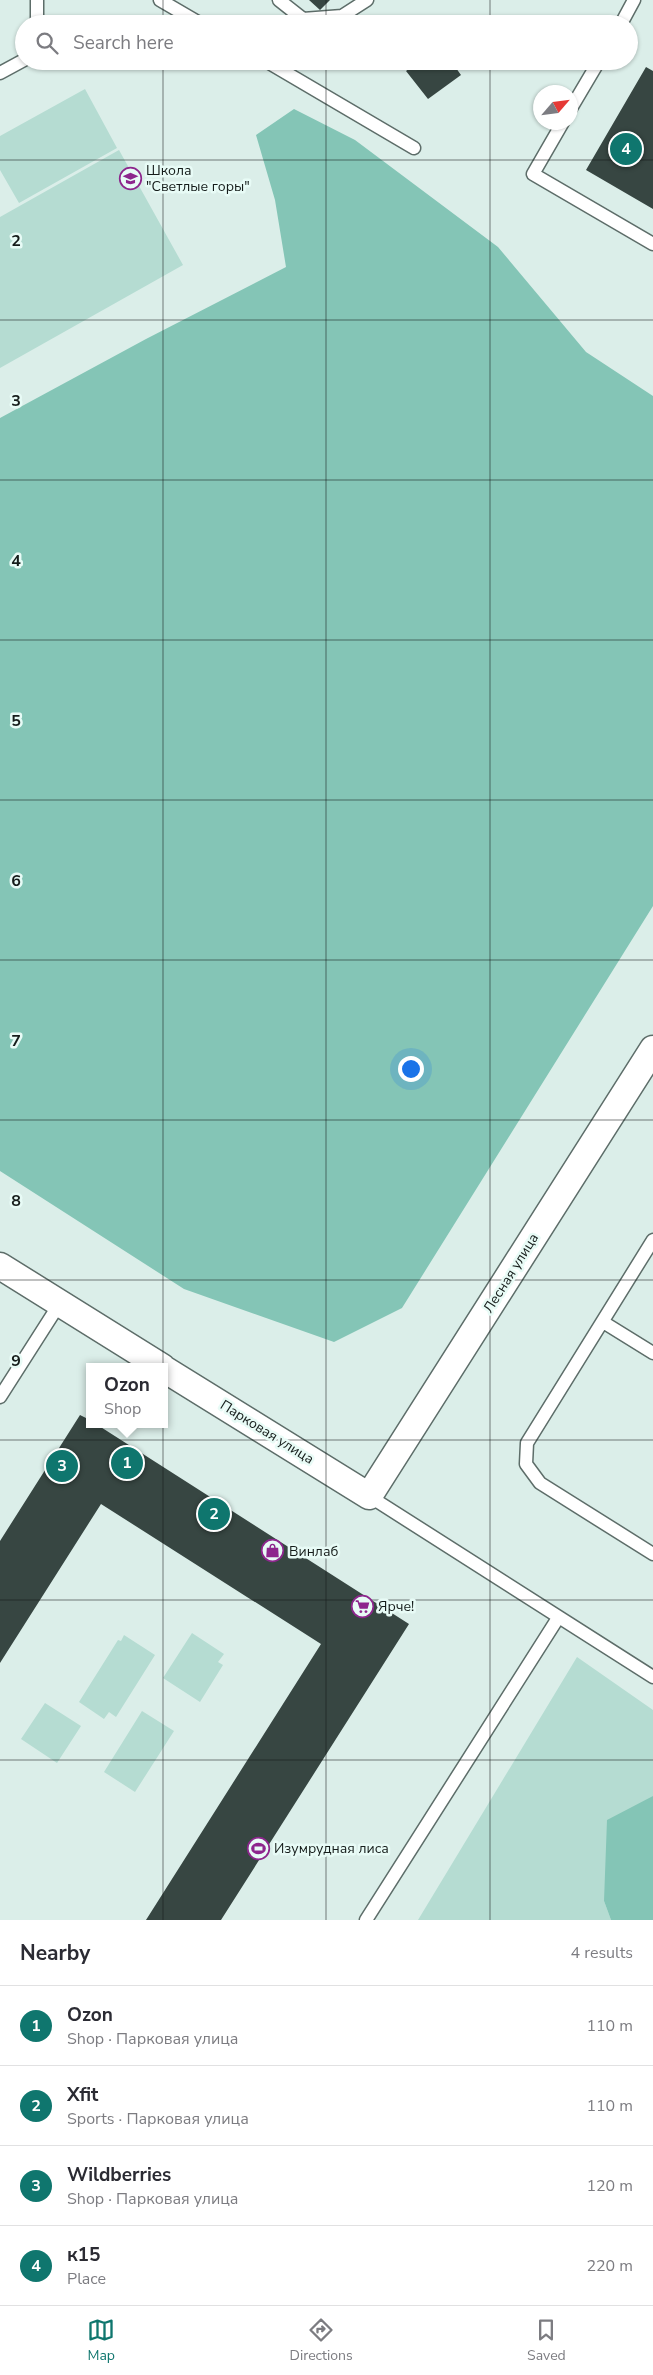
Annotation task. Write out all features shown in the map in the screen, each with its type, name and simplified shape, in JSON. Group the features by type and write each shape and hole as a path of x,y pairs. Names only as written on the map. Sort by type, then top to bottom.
{"street":[{"name":"Лесная улица","path":"369,1496 653,1049"},
{"name":"Парковая улица","path":"0,1266 155,1363"},
{"name":"Парковая улица","path":"168,1371 369,1496"}],"lane":[{"path":"37,0 37,15"},
{"path":"160,0 186,15"},
{"path":"279,0 295,15"},
{"path":"344,15 367,0"},
{"path":"626,15 634,0"},
{"path":"0,73 15,65"},
{"path":"285,70 414,148"},
{"path":"578,96 594,70"},
{"path":"558,130 533,174 653,244"},
{"path":"653,1240 527,1443 526,1464 540,1483 653,1554"},
{"path":"0,1397 60,1303"},
{"path":"603,1322 653,1353"},
{"path":"369,1496 653,1677"},
{"path":"366,1920 558,1618"}],"green space":[{"path":"85,89 117,148 19,203 0,170 0,136"},
{"path":"294,109 355,140 498,247 586,352 653,396 653,906 402,1308 334,1342 184,1289 0,1171 0,418 146,339 286,267 275,200 256,135"},
{"path":"119,150 183,265 0,368 0,217"},
{"path":"192,1633 224,1654 218,1662 223,1665 200,1702 163,1678"},
{"path":"124,1635 155,1655 116,1717 109,1712 104,1719 79,1702 118,1640 121,1641"},
{"path":"577,1657 653,1710 653,1796 604,1901 611,1920 418,1920"},
{"path":"45,1703 81,1726 57,1763 21,1739"},
{"path":"142,1711 174,1731 135,1792 104,1772"},
{"path":"653,1796 653,1920 611,1920 604,1901 607,1820"}],"building":[{"path":"309,0 330,0 320,10"},
{"path":"646,67 653,71 653,209 586,170"},
{"path":"457,70 461,75 428,99 406,71"},
{"path":"80,1415 86,1418 86,1428 102,1428 409,1624 221,1920 146,1920 321,1644 101,1504 0,1663 0,1541"}],"place":[{"name":"к15","path":"626,149"},
{"name":"Школа \"Светлые горы\"","path":"130,178"},
{"name":"Ozon","path":"127,1463"},
{"name":"Wildberries","path":"62,1466"},
{"name":"Xfit","path":"214,1514"},
{"name":"Винлаб","path":"273,1551"},
{"name":"Ярче!","path":"362,1606"},
{"name":"Изумрудная лиса","path":"258,1848"}]}
